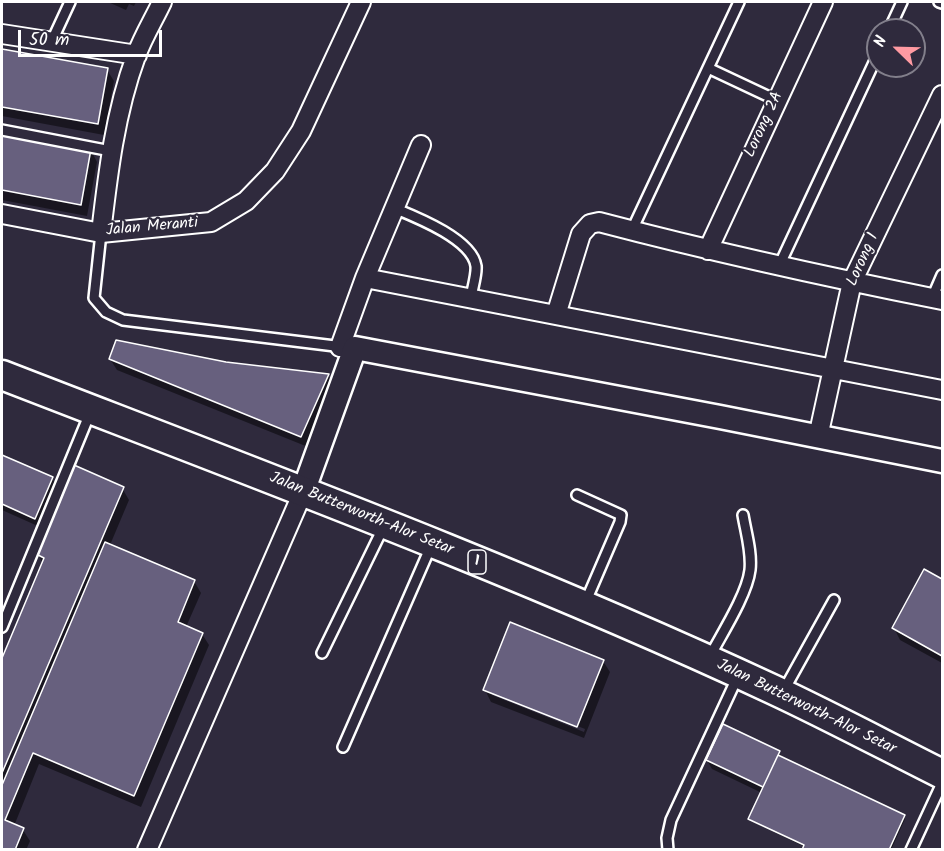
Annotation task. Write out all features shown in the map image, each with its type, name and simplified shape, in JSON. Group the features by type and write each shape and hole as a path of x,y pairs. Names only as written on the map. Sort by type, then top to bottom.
{"main road":[{"name":"Jalan Butterworth-Alor Setar","path":"2,375 385,524 584,606 782,694 942,774"}],"street":[{"path":"101,233 111,151 123,99 137,55 162,2"},
{"name":"Jalan Meranti","path":"2,214 101,233 211,222 246,201 275,171 301,131 362,2"},
{"name":"Lorong 2A","path":"708,250 823,2"},
{"path":"2,34 137,55"},
{"name":"Lorong 1","path":"818,437 852,282 942,95"},
{"path":"147,849 303,492 347,347 365,278 421,145"},
{"path":"556,315 581,234 590,224 600,222 708,250 937,299"},
{"path":"365,278 942,390"},
{"path":"347,347 942,461"}],"lane":[{"path":"51,43 70,2"},
{"path":"632,230 739,2"},
{"path":"895,18 902,2"},
{"path":"708,68 776,100"},
{"path":"779,266 867,78"},
{"path":"2,130 111,151"},
{"path":"394,208 441,230 462,244 471,254 476,266 471,298"},
{"path":"101,233 94,298 105,312 123,320 347,347"},
{"path":"937,299 942,275"},
{"path":"2,627 92,410"},
{"path":"578,495 621,515 584,606"},
{"path":"708,660 746,587 750,570 750,553 743,515"},
{"path":"322,653 385,524"},
{"path":"343,747 432,543"},
{"path":"782,694 834,600"},
{"path":"668,849 667,838 672,820 739,674"},
{"path":"911,849 942,783"}],"building":[{"path":"2,49 108,68 98,124 2,107"},
{"path":"2,132 91,149 81,205 2,190"},
{"path":"116,340 226,362 329,374 301,437 109,359"},
{"path":"2,455 53,477 35,519 2,504"},
{"path":"74,465 124,487 2,773 2,658 44,558 36,554"},
{"path":"105,542 195,580 178,622 203,633 134,796 33,753 5,820 24,828 15,850 2,850 2,785"},
{"path":"924,569 942,579 942,656 892,628"},
{"path":"510,622 604,660 577,727 483,690"},
{"path":"723,724 780,751 763,787 706,760"},
{"path":"778,755 905,815 889,850 802,850 804,845 748,819"}]}
